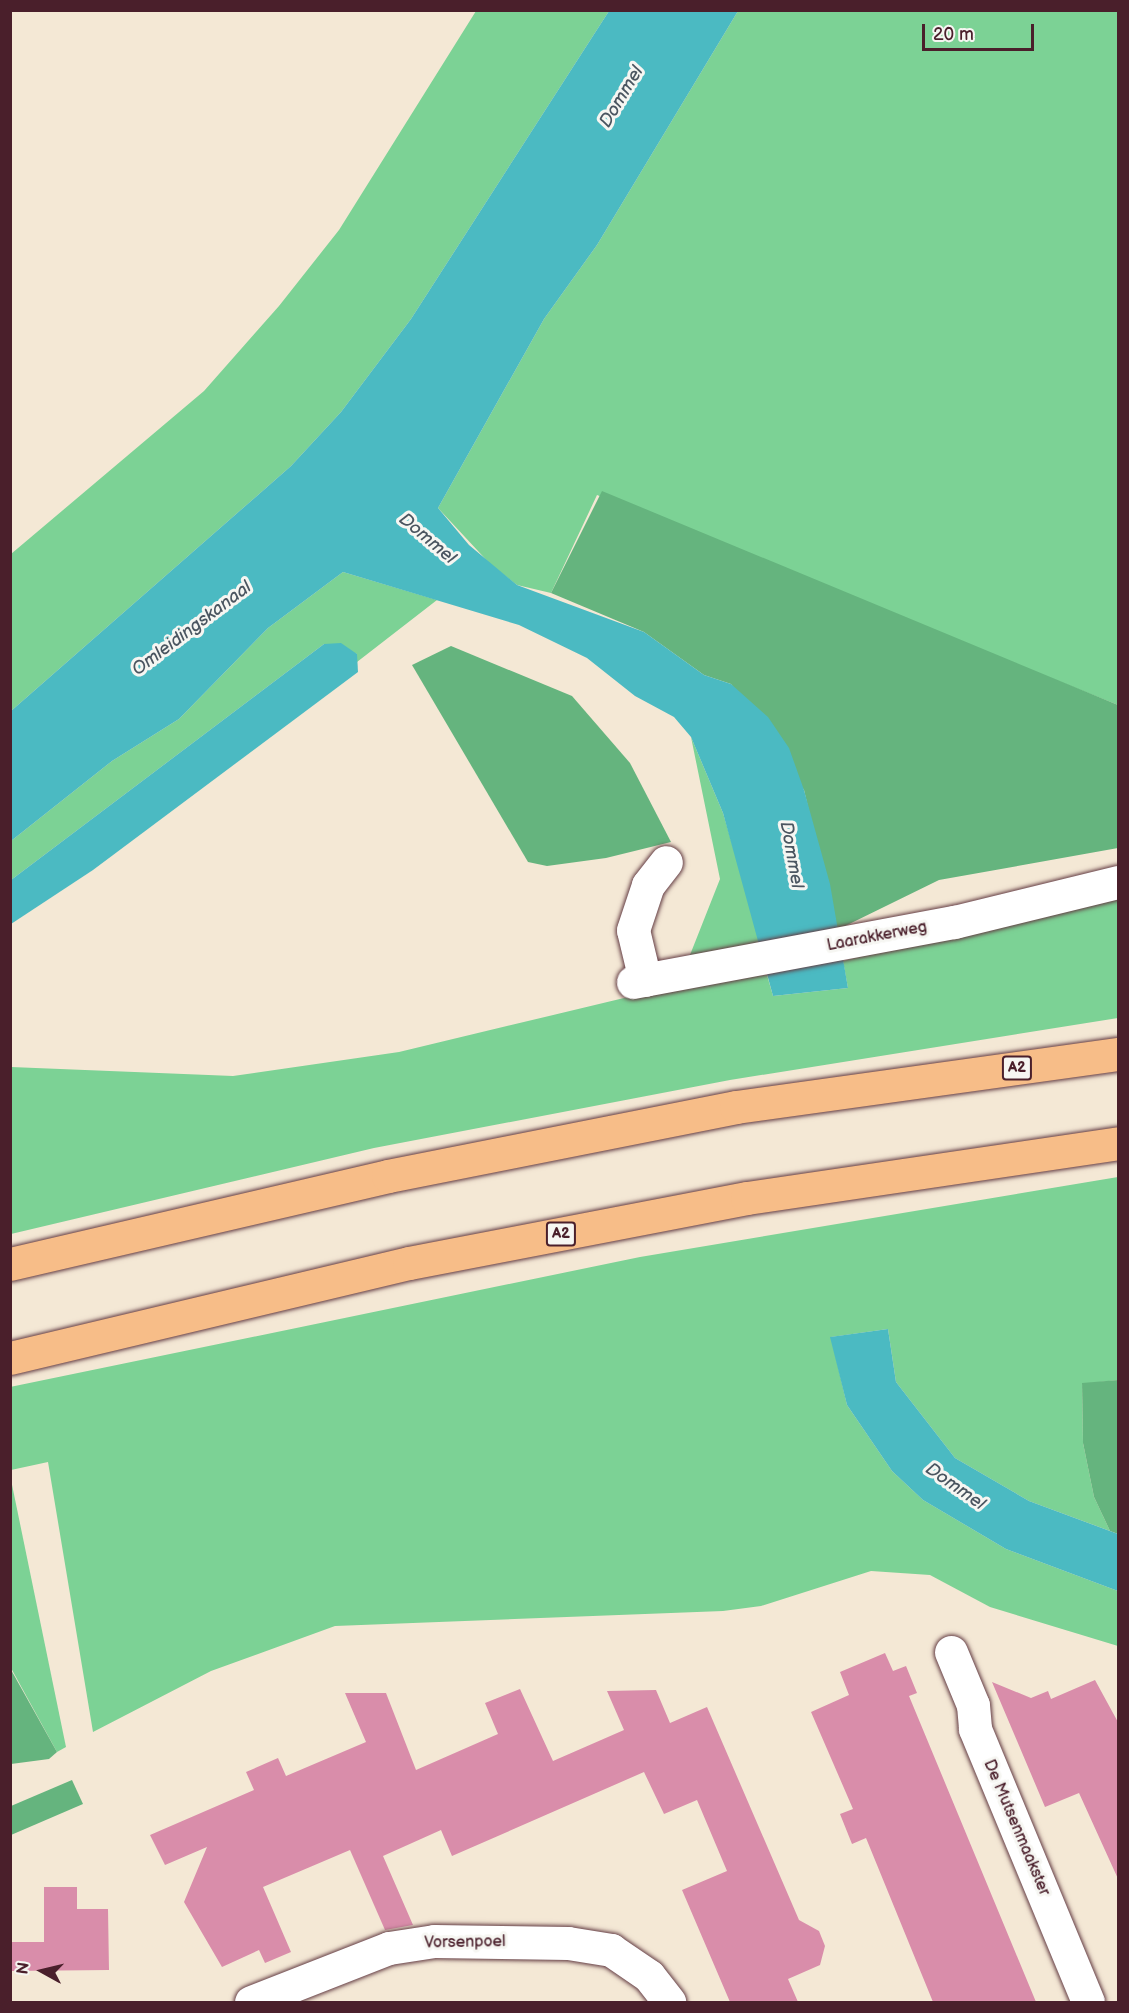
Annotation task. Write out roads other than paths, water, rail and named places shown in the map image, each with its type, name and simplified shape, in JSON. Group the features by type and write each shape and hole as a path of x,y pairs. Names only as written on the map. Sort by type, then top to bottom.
{"highway":[{"name":"A2","path":"10,1264 388,1176 736,1107 1119,1054"},
{"name":"A2","path":"10,1358 410,1263 747,1198 1119,1143"}],"street":[{"name":"Laarakkerweg","path":"666,862 648,885 633,930 639,981 848,944 1119,882"},
{"name":"De Mutsenmaakster","path":"951,1652 973,1706 975,1729 1089,2002"},
{"name":"Vorsenpoel","path":"251,2002 389,1948 435,1941 568,1943 611,1950 649,1977 669,2002"}],"water":[{"path":"609,11 738,11 597,245 544,319 438,508 469,545 517,585 644,632 704,675 731,684 768,717 789,748 804,790 830,884 848,988 773,996 723,813 691,737 674,717 635,696 587,658 519,625 343,572 268,628 179,719 112,761 11,841 11,711 291,466 341,412 411,319"},
{"path":"341,643 357,654 358,672 93,870 11,924 11,880 324,644"},
{"name":"Dommel","path":"888,1329 896,1382 955,1458 1029,1501 1118,1534 1118,1591 1006,1549 923,1500 892,1471 847,1405 830,1337"}],"water label":[{"name":"Omleidingskanaal","path":"192,629"}]}
